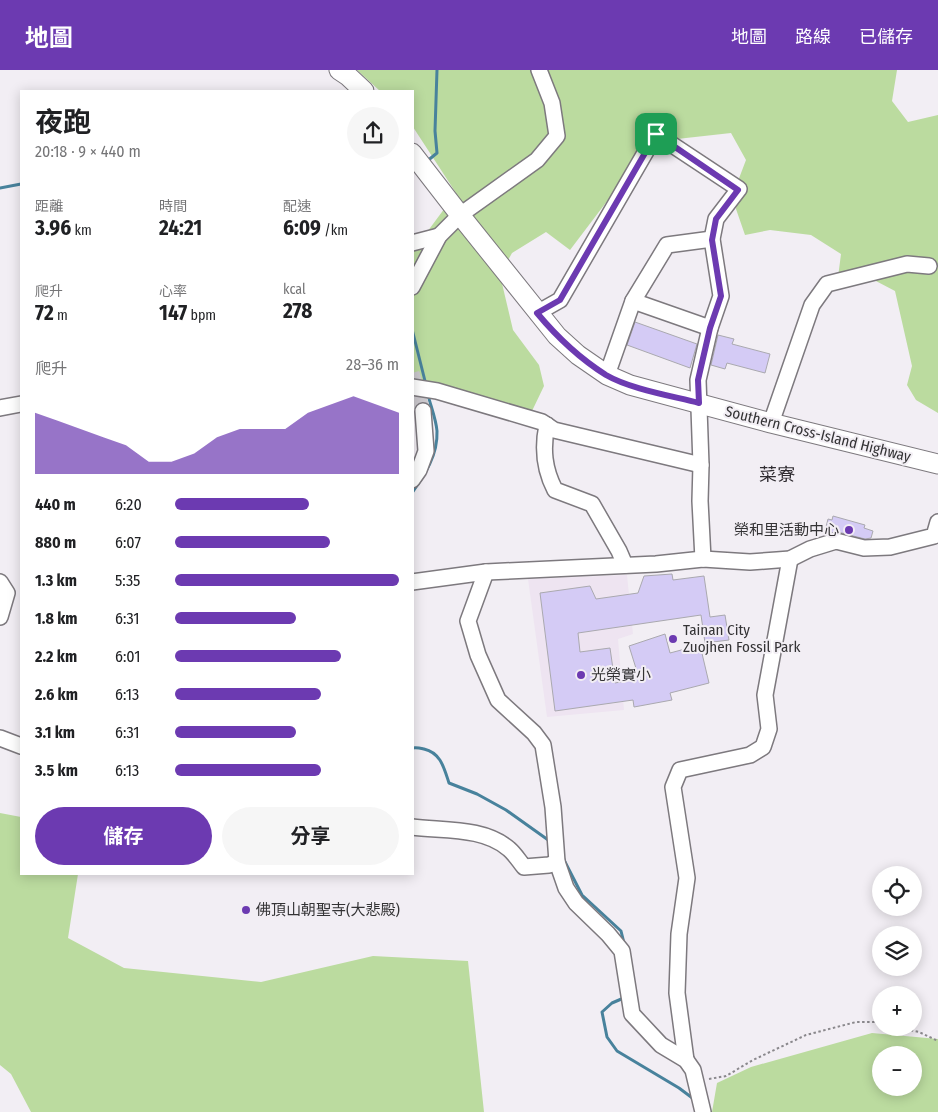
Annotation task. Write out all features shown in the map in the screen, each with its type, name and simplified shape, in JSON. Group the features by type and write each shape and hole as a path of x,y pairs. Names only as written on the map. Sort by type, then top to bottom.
{"main road":[{"path":"339,70 363,90"},
{"name":"Southern Cross-Island Highway","path":"414,156 557,336 578,355 607,376 630,385 771,424 938,464"}],"lane":[{"path":"414,283 455,208 537,160 557,136 552,103 539,70"},
{"path":"537,313 560,300 656,134 738,190 716,219 712,240 721,296 710,328 698,380 702,465 700,501 703,559"},
{"path":"414,242 439,236"},
{"path":"607,376 633,301 667,245 712,240"},
{"path":"771,424 812,304 827,284 907,264 929,266"},
{"path":"633,301 710,328"},
{"path":"416,387 437,391 542,422 554,430 702,465"},
{"path":"0,408 20,404"},
{"path":"414,477 426,451 424,411"},
{"path":"547,425 543,444 549,478 555,490 592,504 620,551 625,565"},
{"path":"414,582 486,572 703,559 750,562 790,559 810,549 836,541 864,548 890,547 937,532"},
{"path":"686,1060 677,993 679,934 687,878 673,787 680,770 750,755 763,747 769,729 765,695 790,559"},
{"path":"486,572 468,621 478,654 498,700 534,733 543,745 553,807 557,862 566,888 576,903 608,934 622,951 632,1014 662,1045 686,1060 693,1070 697,1082 703,1112"},
{"path":"0,617 7,591"},
{"path":"0,738 20,746"},
{"path":"414,827 464,832 494,839 510,850 524,867 549,865 557,862"}],"path":[{"path":"697,1082 726,1076 806,1035 856,1022 872,1022"},
{"path":"922,1033 938,1041"}],"shaded area":[{"name":"光榮實小","path":"627,575 633,634 618,639 624,710 547,717 528,579"}],"green space":[{"path":"357,70 897,70 892,101 908,122 938,115 938,413 916,400 907,385 912,366 895,291 874,280 837,285 841,254 811,235 770,230 745,235 736,209 738,181 746,160 731,133 677,139 661,130 570,250 546,232 512,253 500,275 513,330 539,365 544,386 532,411 462,395 414,381 414,250 456,193 414,129 414,90 379,90"},
{"path":"0,813 20,817 20,875 78,875 68,938 124,968 261,982 373,956 468,961 484,1112 31,1112 11,1074 0,1065"},
{"path":"872,1033 872,1036 938,1039 938,1112 712,1112 717,1083 751,1067"}],"building":[{"path":"635,322 697,344 690,368 627,345"},
{"path":"718,335 734,339 732,344 770,354 765,373 727,363 725,369 711,365"},
{"name":"榮和里活動中心","path":"833,516 865,525 864,528 873,531 871,538 865,539 838,532 829,533 830,528 826,527 828,519 832,520"},
{"path":"672,574 673,580 704,576 710,617 725,615 729,640 705,643 701,615 578,633 580,652 610,648 615,683 639,678 629,646 665,634 670,653 700,645 709,683 670,693 672,700 634,707 633,700 555,711 540,593 590,586 596,599 638,593 644,576"}],"waterway":[{"path":"426,162 437,153 435,131 437,70"},
{"path":"0,188 20,184"},
{"path":"414,337 426,385"},
{"path":"414,490 430,464 437,440 436,422 428,395"},
{"path":"414,748 424,749 434,754 441,762 449,783 477,794 506,810 551,842"},
{"path":"563,858 582,895 621,931 624,943"},
{"path":"626,997 612,1003 602,1012 607,1037 617,1051 679,1088 695,1100"}],"tunnel":[{"path":"414,380 423,411"}],"place":[{"name":"榮和里活動中心","path":"849,530"},
{"name":"Tainan City Zuojhen Fossil Park","path":"673,639"},
{"name":"光榮實小","path":"581,675"},
{"name":"佛頂山朝聖寺(大悲殿)","path":"246,910"}],"district":[{"name":"菜寮","path":"777,475"}],"route":[{"path":"656,134 738,190 716,219 712,240 721,296 710,328 698,380 699,403 630,385 607,376 578,355 557,336 537,313 560,300 656,134"}]}
